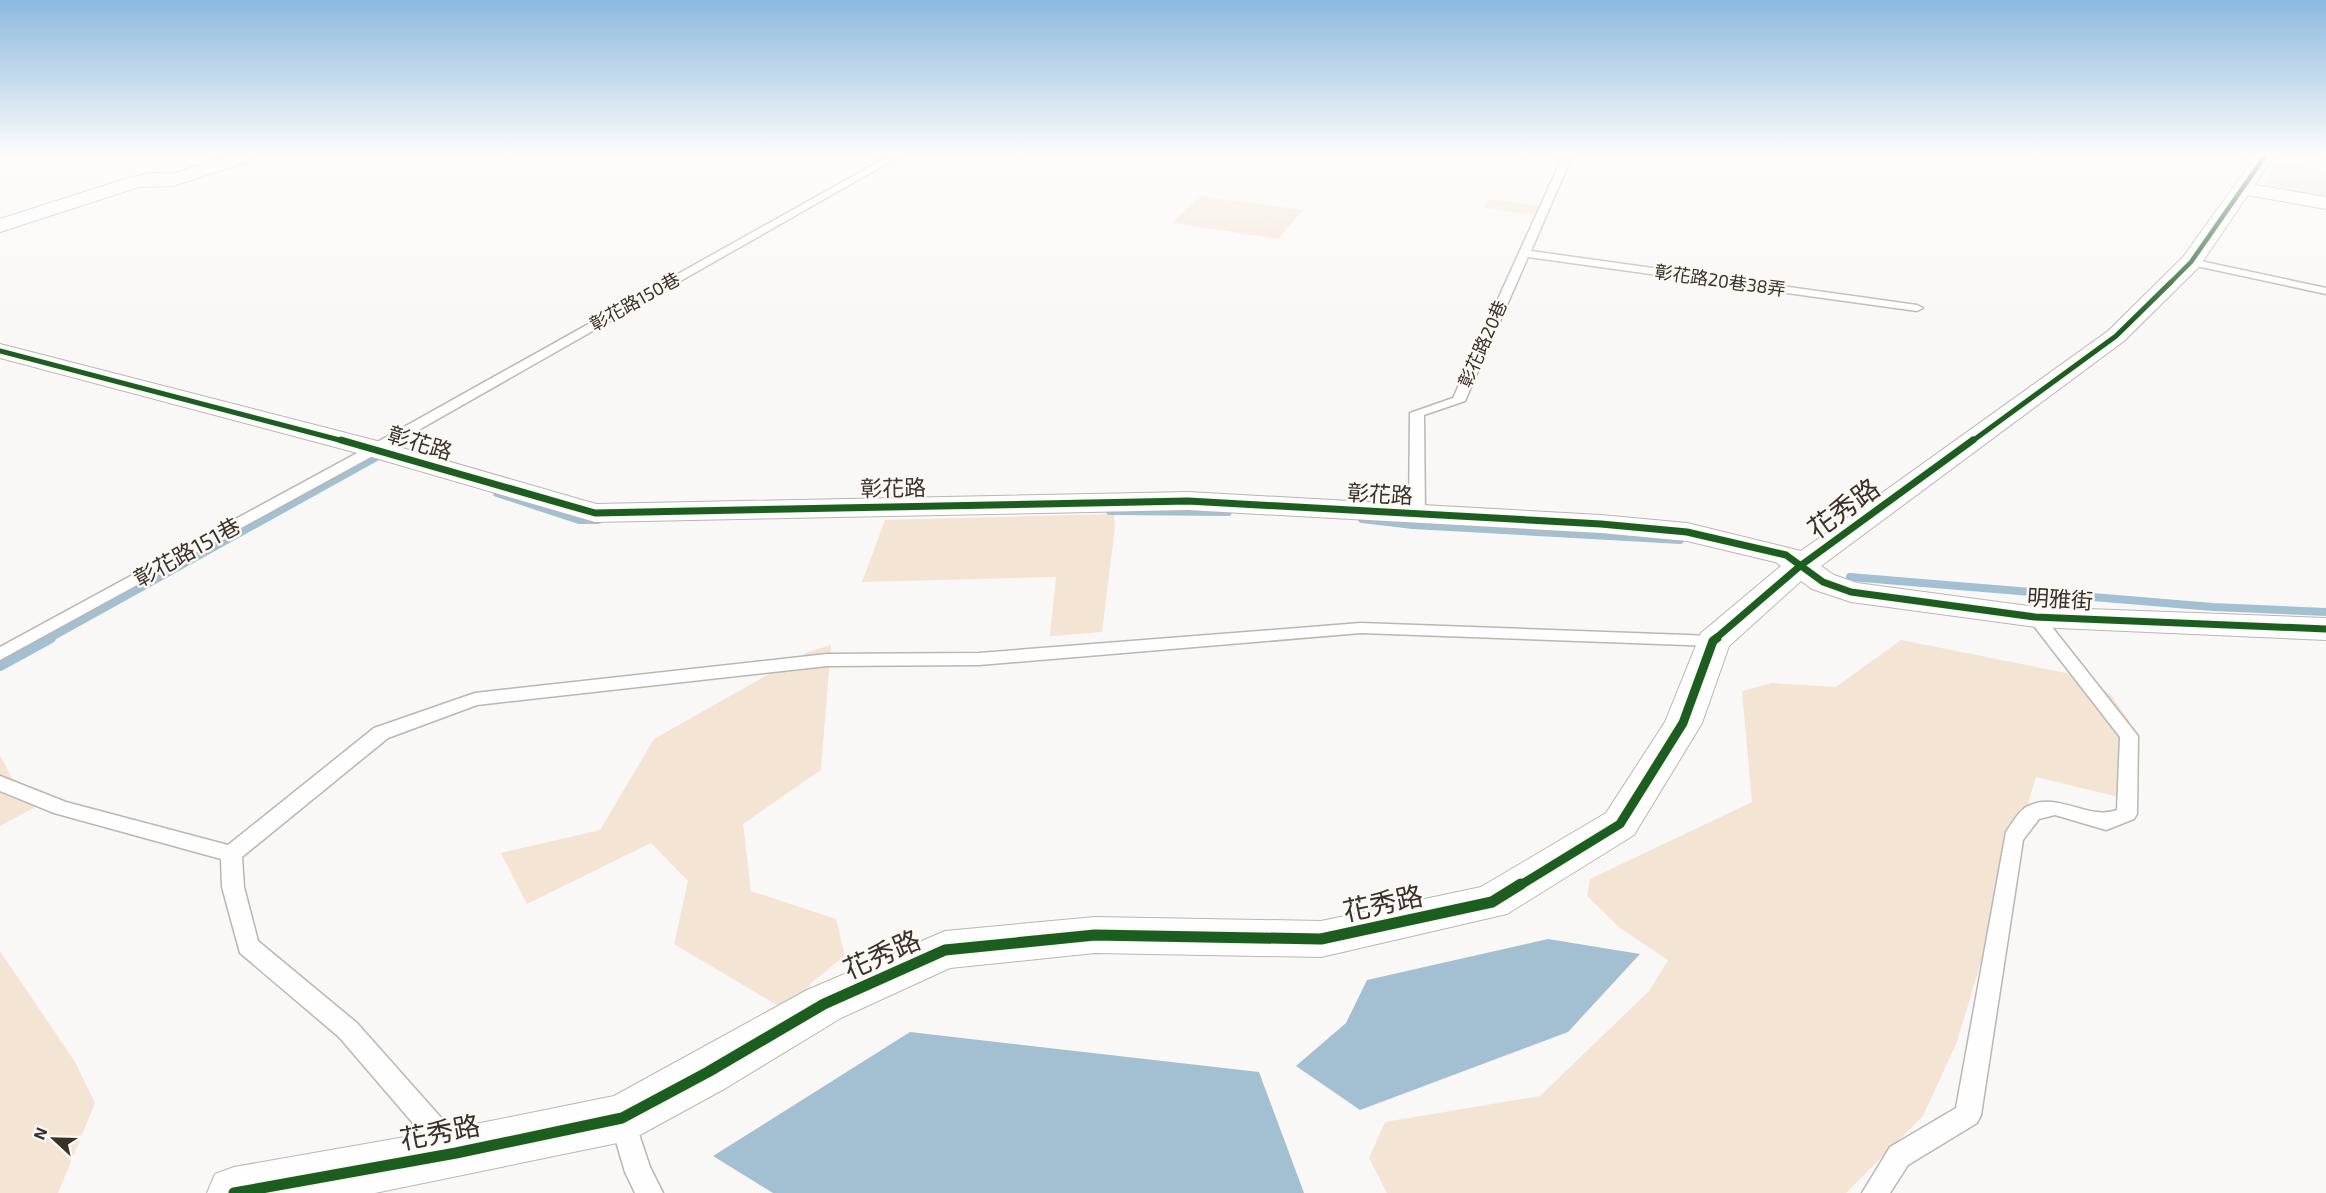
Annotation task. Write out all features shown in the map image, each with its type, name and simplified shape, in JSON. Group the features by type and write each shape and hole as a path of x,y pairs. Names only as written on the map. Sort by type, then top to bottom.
{"street":[{"path":"0,226 44,212"},
{"name":"花秀路","path":"234,1193 456,1153 622,1118 708,1072 824,1004 945,950 1095,935 1321,939 1492,902 1620,824 1683,723 1713,641 1800,566 2116,336 2191,262 2227,212"},
{"name":"彰花路","path":"0,351 375,448 595,513 1188,501 1664,529 1719,538 1786,555 1800,566"},
{"name":"明雅街","path":"1800,566 1823,582 1851,592 2035,617 2326,629"}],"lane":[{"name":"彰花路150巷","path":"375,448 797,212"},
{"name":"彰花路20巷","path":"1417,515 1417,413 1458,401 1543,212"},
{"name":"彰花路20巷38弄","path":"1524,254 1917,308"},
{"path":"2191,262 2326,291"},
{"name":"彰花路151巷","path":"0,654 375,448"},
{"path":"1875,1193 1899,1156 1968,1115 2013,838 2031,813 2055,808 2106,822 2127,814 2129,736 2035,617"},
{"path":"231,854 381,733 475,699 827,660 979,659 1361,628 1713,641"},
{"path":"0,783 61,808 231,854"},
{"path":"231,854 233,887 248,946 348,1030 456,1153"},
{"path":"622,1118 638,1172 650,1193"}],"shaded area":[{"path":"1184,212 1302,212 1278,239 1172,223"},
{"path":"1510,212 1536,212 1534,215"},
{"path":"1114,514 1115,527 1102,632 1050,636 1056,577 862,582 885,520"},
{"path":"1901,640 2086,677 2111,695 2130,722 2133,798 2123,798 2036,777 1957,1042 1923,1116 1846,1193 1387,1193 1369,1158 1385,1122 1540,1096 1649,991 1668,960 1620,928 1587,896 1590,879 1752,802 1742,691 1772,683 1836,687"},
{"path":"831,645 821,770 743,824 751,891 836,919 845,956 811,983 792,1014 674,944 688,881 651,843 527,904 501,853 600,830 654,739 808,652"},
{"path":"0,755 12,778 52,798 0,826"},
{"path":"0,951 75,1062 95,1103 58,1193 0,1193"}],"water":[{"path":"1548,939 1640,954 1568,1032 1360,1110 1296,1066 1346,1023 1367,980"},
{"path":"910,1032 1259,1072 1304,1193 773,1193 713,1156"}],"waterway":[{"path":"48,639 380,455 384,456"},
{"path":"497,493 579,520 598,520"},
{"path":"1110,511 1228,512"},
{"path":"1362,519 1413,525 1680,540"},
{"path":"1850,577 2213,607 2326,612"},
{"path":"0,666 51,638"}],"cycle path":[{"path":"234,1193 456,1153 622,1118 708,1072 824,1004 945,950 1095,935 1321,939 1492,902 1620,824 1683,723 1713,641 1800,566 2116,336 2191,262 2226,212"},
{"path":"0,351 375,449 595,513 1188,501 1601,524 1687,532 1786,555 1823,582 1851,592 2035,617 2326,629"}]}
